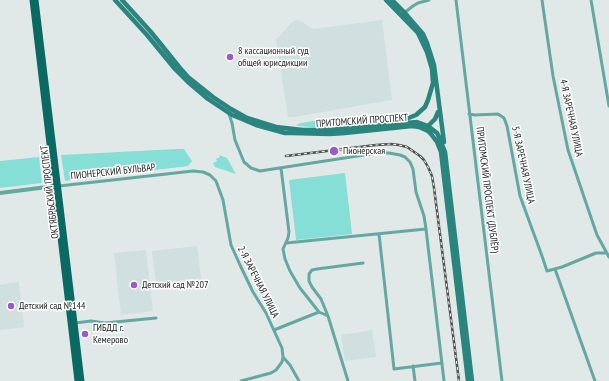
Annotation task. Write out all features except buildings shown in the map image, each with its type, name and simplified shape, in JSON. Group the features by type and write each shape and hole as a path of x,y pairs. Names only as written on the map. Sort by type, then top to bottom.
{"main road":[{"name":"ОКТЯБРЬСКИЙ ПРОСПЕКТ","path":"32,0 82,381"},
{"name":"ОКТЯБРЬСКИЙ ПРОСПЕКТ","path":"36,0 77,381"},
{"name":"ПРИТОМСКИЙ ПРОСПЕКТ","path":"115,0 184,78 208,99 229,113 256,125 285,133 312,134 345,133 412,126 426,127"},
{"name":"ПРИТОМСКИЙ ПРОСПЕКТ","path":"122,0 188,76 213,97 247,118 276,127 303,130 329,130 417,122 426,127"},
{"path":"386,0 423,34 428,43 434,65 468,381"},
{"path":"392,0 418,33 427,52 432,69 439,137 443,152 472,381"},
{"path":"392,124 416,115 425,107 433,83"},
{"path":"426,127 433,122 439,109"},
{"path":"426,127 443,152"},
{"path":"426,127 435,130 439,137"}],"street":[{"path":"403,14 412,6 429,0"},
{"name":"ПРИТОМСКИЙ ПРОСПЕКТ (ДУБЛЁР)","path":"456,0 502,381"},
{"name":"4-Я ЗАРЕЧНАЯ УЛИЦА","path":"542,0 553,76 568,150 597,235 609,257"},
{"path":"591,0 609,106"},
{"path":"229,113 235,140 244,162 251,168 260,171 377,153 400,155 405,157 410,162 413,169 416,192 424,216 444,381"},
{"name":"5-Я ЗАРЕЧНАЯ УЛИЦА","path":"469,114 498,114 504,118 507,126 520,196 547,271 555,269"},
{"path":"281,168 289,232 283,249 286,259 290,271 300,288 319,312 328,316"},
{"name":"ПИОНЕРСКИЙ БУЛЬВАР","path":"0,193 182,172 203,172"},
{"name":"2-Я ЗАРЕЧНАЯ УЛИЦА","path":"203,172 210,175 216,181 220,189 231,245 250,286 274,330 282,348 283,357 290,365 299,381"},
{"path":"286,243 426,229"},
{"path":"379,234 394,369 442,363"},
{"path":"595,381 555,269 596,253 608,253"},
{"path":"348,381 328,316 321,299 309,281 309,274 312,270 363,263"},
{"path":"274,330 319,312"},
{"path":"75,323 91,321 105,323 156,318"},
{"path":"243,381 271,373 276,370 282,362 283,357"},
{"path":"413,366 415,381"}],"shaded area":[{"path":"299,20 313,29 382,20 392,100 288,117 276,40 293,21"},
{"path":"331,118 333,120 333,124 330,129 296,125 301,123"},
{"path":"184,149 192,161 188,166 65,181 61,155"},
{"path":"219,155 227,158 236,174 215,167 213,163 220,157"},
{"path":"39,157 42,183 0,188 0,161"},
{"path":"345,173 352,234 296,240 289,180"},
{"path":"197,246 201,278 156,283 152,251"},
{"name":"Детский сад №207","path":"146,250 153,311 121,315 114,253"},
{"name":"Детский сад №144","path":"19,282 24,327 0,330 0,285"},
{"path":"372,330 376,357 345,361 341,335"}],"railway":[{"path":"286,156 391,144 407,147 424,160 432,176 434,188 459,381"}],"place":[{"name":"8 кассационный суд общей юрисдикции","path":"230,57"},
{"name":"Пионерская","path":"334,151"},
{"name":"Детский сад №207","path":"134,285"},
{"name":"Детский сад №144","path":"11,306"},
{"name":"ГИБДД г. Кемерово","path":"85,334"}]}
